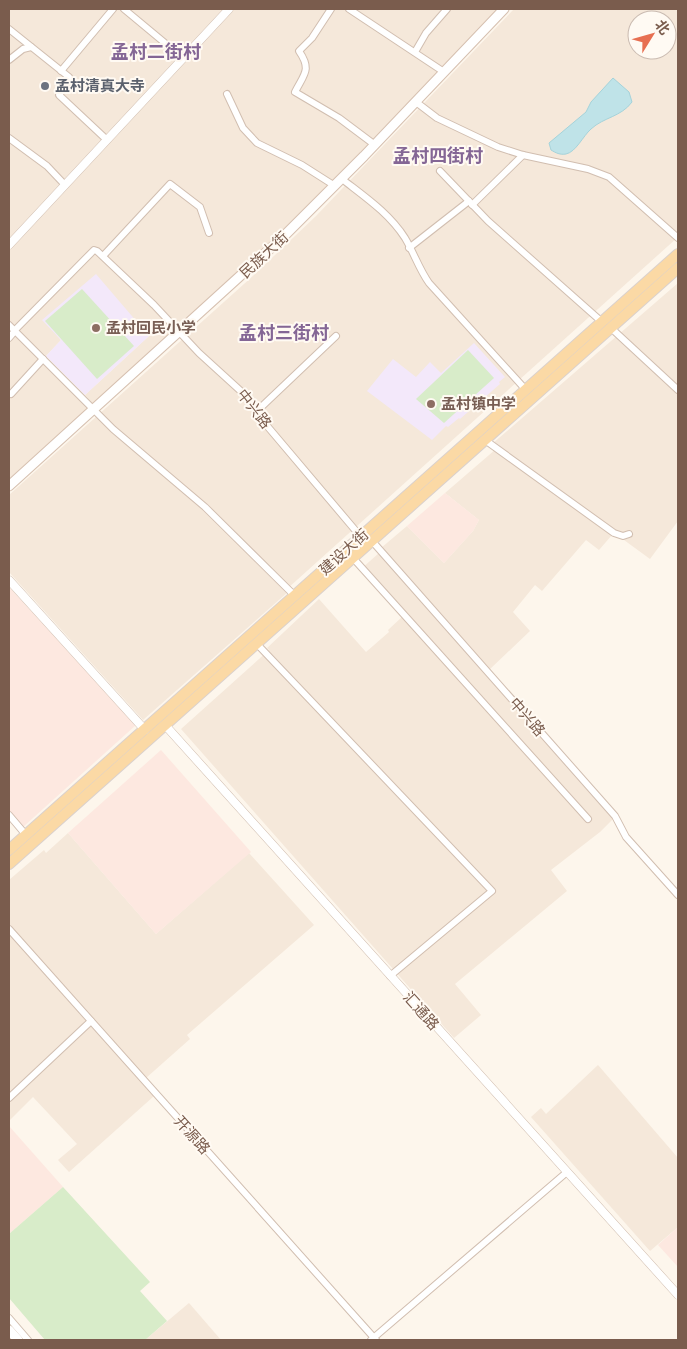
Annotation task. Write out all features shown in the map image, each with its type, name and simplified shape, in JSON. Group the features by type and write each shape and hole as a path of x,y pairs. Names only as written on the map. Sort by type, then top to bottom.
{"main road":[{"name":"民族大街","path":"9,486 249,270 342,179 504,9"},
{"name":"建设大街","path":"9,864 485,440 678,254"},
{"name":"建设大街","path":"9,850 526,390 678,268"},
{"path":"9,1330 18,1340"}],"street":[{"path":"61,71 113,9"},
{"path":"124,9 183,58"},
{"path":"9,245 229,9"},
{"path":"331,9 312,38 299,51 307,63 307,70 295,92 339,118 375,145"},
{"path":"349,9 444,72"},
{"path":"415,52 426,33 447,9"},
{"path":"9,29 70,79 59,95 107,140"},
{"path":"9,60 23,49 31,47"},
{"path":"227,94 243,128 257,143 302,165 335,186"},
{"path":"416,102 452,125 498,147 523,155 588,169 609,177 678,238"},
{"path":"9,138 47,166 65,184"},
{"path":"409,248 470,203 523,155"},
{"path":"440,171 470,203 607,324 678,390"},
{"path":"342,179 382,211 398,230 419,269 430,283 526,390"},
{"path":"9,338 94,250 103,256 170,184 200,207 209,233"},
{"name":"中兴路","path":"103,256 179,333 236,386 361,537"},
{"path":"9,324 113,429 205,507 295,596"},
{"path":"257,411 336,336"},
{"path":"11,394 44,359"},
{"path":"485,440 614,534 623,536 629,534"},
{"name":"中兴路","path":"372,541 614,816 626,837 678,894"},
{"path":"353,558 588,819"},
{"path":"9,580 145,730"},
{"path":"257,644 492,891 390,976"},
{"name":"汇通路","path":"165,725 678,1295"},
{"path":"9,815 26,835"},
{"name":"开源路","path":"9,929 373,1339"},
{"path":"9,1098 91,1021"},
{"path":"373,1339 567,1172"},
{"path":"9,1318 28,1340"}],"shaded area":[{"path":"9,9 227,9 65,180 21,143 9,136"},
{"path":"234,9 498,9 308,207 246,266 93,404 85,395 149,336 43,320 61,340 46,356 9,322 9,249"},
{"path":"514,9 678,9 678,237 287,589 288,592 143,720 9,572 9,495 254,275 316,216"},
{"path":"9,140 19,146 63,184 9,242"},
{"name":"孟村回民小学","path":"96,274 149,336 85,395 46,356 61,340 42,320"},
{"path":"678,283 678,521 650,559 624,540 612,535 599,550 586,540 542,591 535,585 513,612 530,631 489,670 381,548 407,526 444,563 473,531 479,520 445,493 496,449 492,444"},
{"path":"9,327 89,407 9,479"},
{"name":"孟村镇中学","path":"474,343 505,377 499,382 500,384 460,419 448,427 446,426 432,440 367,391 393,359 416,377 430,362 441,373"},
{"path":"445,493 479,520 473,531 444,563 407,526"},
{"path":"379,553 614,818 600,832 551,870 567,891 455,984 481,1015 454,1038 181,729 269,650 267,648 319,599 366,652 389,632 388,630 403,616 361,569"},
{"path":"9,587 136,725 23,827 9,812"},
{"path":"161,750 251,852 156,934 68,833"},
{"path":"68,833 156,934 249,853 314,925 187,1035 190,1039 146,1078 9,924 9,880 44,850 46,853"},
{"path":"9,933 154,1096 69,1172 58,1160 77,1144 33,1097 9,1121"},
{"path":"598,1065 678,1158 678,1227 650,1251 531,1117 541,1108 546,1114"},
{"path":"9,1126 63,1187 9,1234"},
{"path":"678,1227 678,1267 658,1245"},
{"path":"189,1303 221,1340 145,1340"}],"green space":[{"path":"82,289 134,346 97,379 45,321"},
{"path":"468,350 494,378 444,423 416,399"},
{"path":"63,1187 150,1282 140,1291 167,1321 145,1340 45,1340 9,1298 9,1234"}],"water":[{"path":"613,78 629,92 632,102 628,107 596,125 570,153 560,154 551,150 549,143 586,112 591,102"}],"place":[{"name":"孟村清真大寺","path":"45,86"},
{"name":"孟村回民小学","path":"96,328"},
{"name":"孟村镇中学","path":"431,404"}],"district":[{"name":"孟村二街村","path":"156,52"},
{"name":"孟村四街村","path":"438,156"},
{"name":"孟村三街村","path":"284,333"}]}
